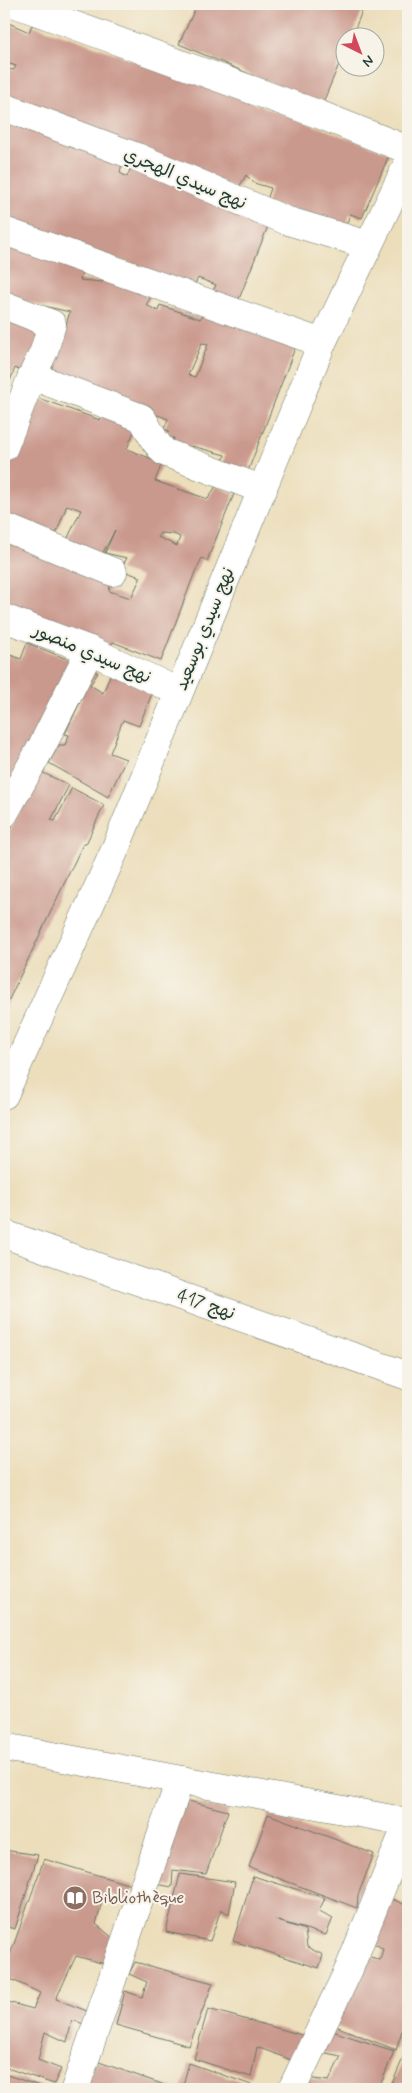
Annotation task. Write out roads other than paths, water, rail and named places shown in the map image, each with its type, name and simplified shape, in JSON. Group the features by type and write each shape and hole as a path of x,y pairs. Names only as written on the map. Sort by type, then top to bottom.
{"street":[{"path":"16,4 318,114 408,150"},
{"name":"نهج سيدي الهجري","path":"4,107 137,157 285,220 368,245"},
{"name":"نهج سيدي بوسعيد","path":"4,1095 114,852 322,343 408,163"},
{"path":"4,230 322,343"},
{"path":"4,305 52,324 44,351 4,447"},
{"path":"32,376 142,418 155,442 164,452 263,490"},
{"path":"4,527 113,572"},
{"name":"نهج سيدي منصور","path":"4,618 90,650 179,692"},
{"path":"4,814 42,746 90,650"},
{"name":"نهج 417","path":"4,1234 408,1376"},
{"path":"4,1747 408,1822 349,1969 292,2089"},
{"path":"75,2089 180,1780"}],"place":[{"name":"Bibliothèque","path":"75,1898"}]}
